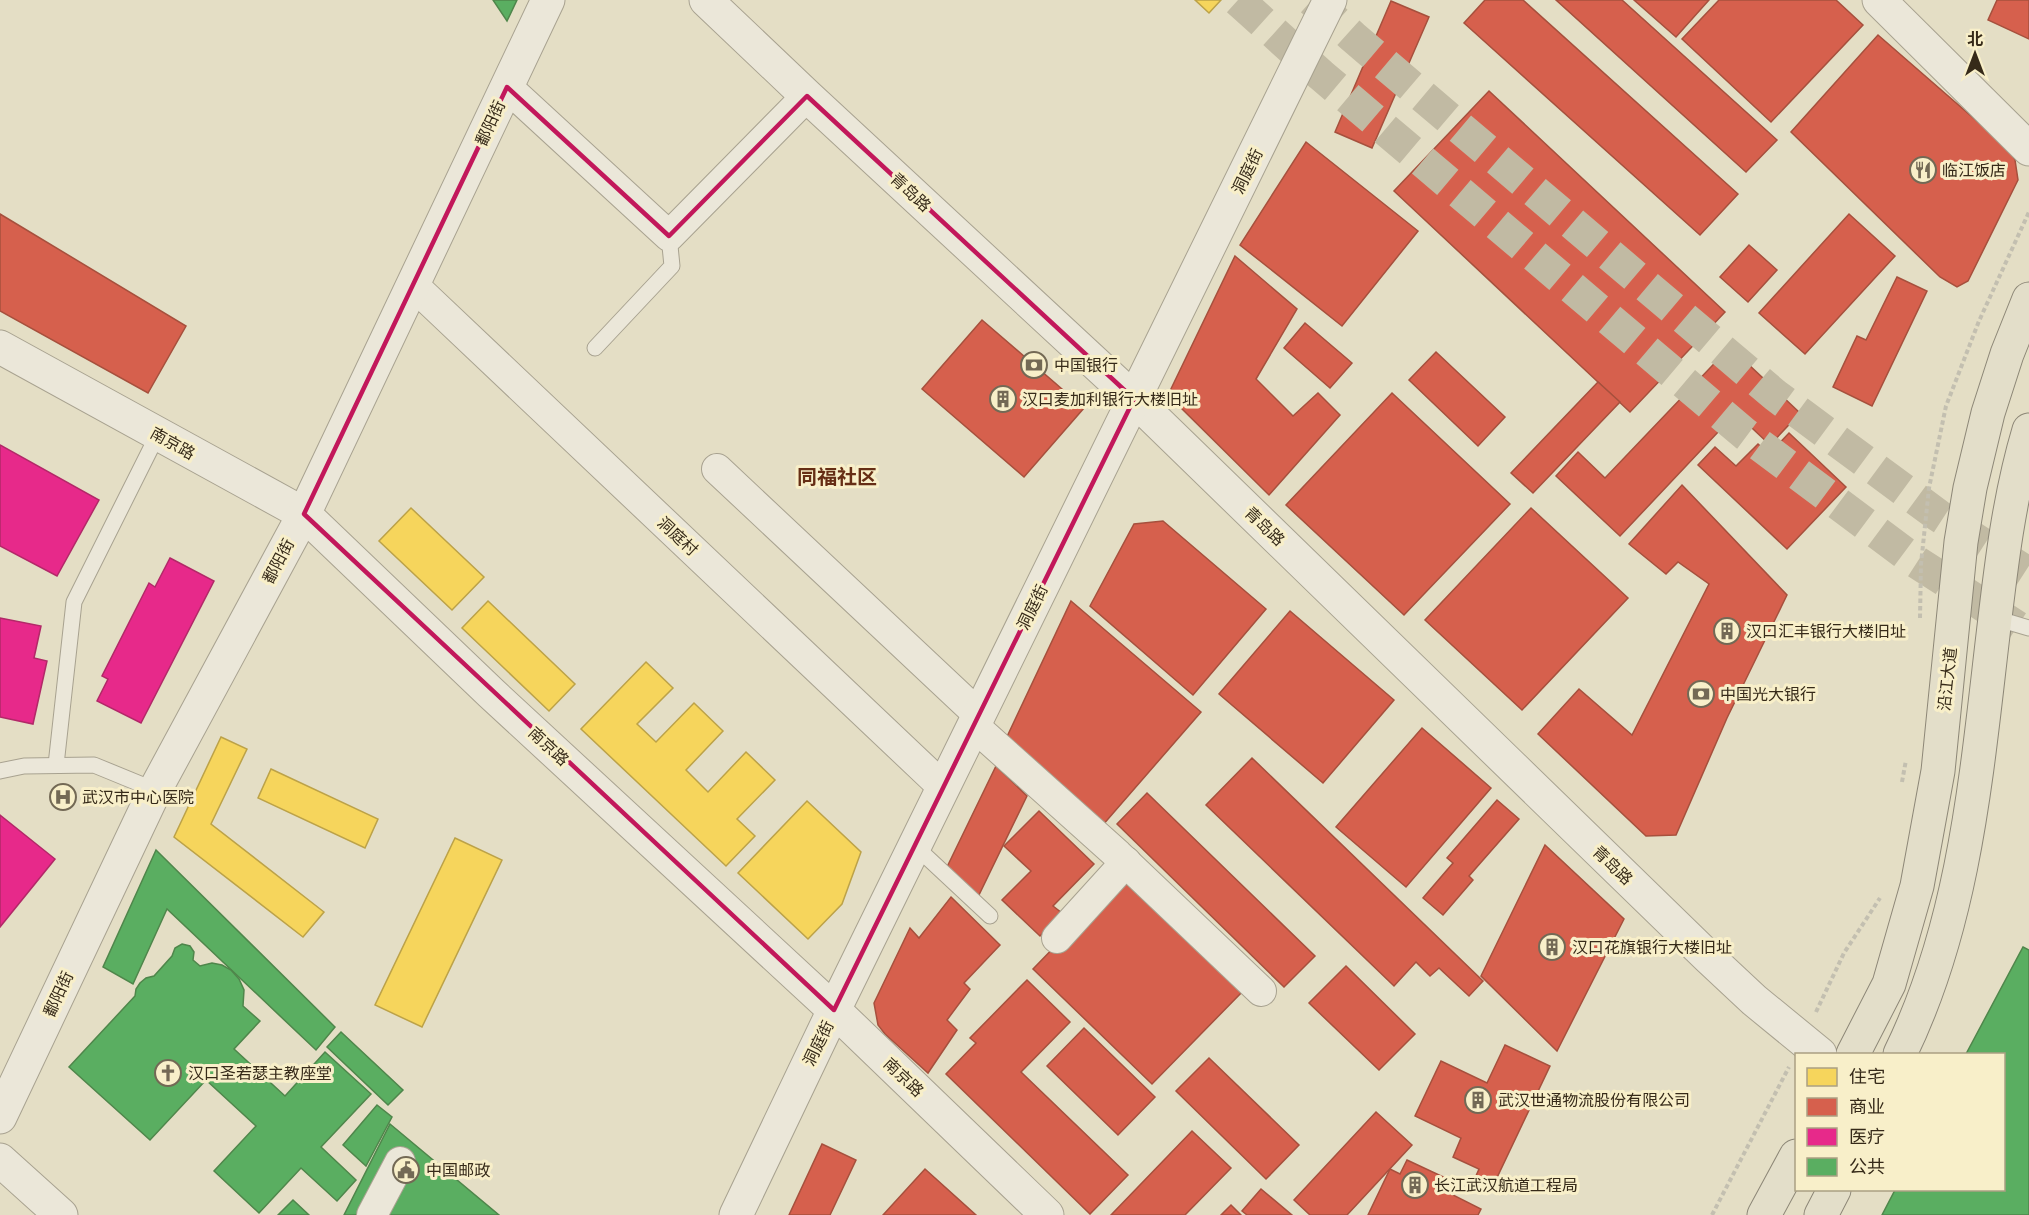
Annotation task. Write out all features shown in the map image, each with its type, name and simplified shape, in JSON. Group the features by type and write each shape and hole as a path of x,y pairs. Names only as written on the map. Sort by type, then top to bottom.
{"main road":[{"name":"沿江大道","path":"1854,1053 1889,984 1917,886 1938,771 1961,542 1970,488 1988,413 2007,354 2029,299"},
{"path":"1900,1053 1928,992 1955,900 1973,804 2008,517 2029,430"},
{"path":"1764,1215 1795,1160"},
{"path":"1821,1215 1833,1191"}],"street":[{"name":"鄱阳街","path":"0,1117 155,790 304,514 548,0"},
{"name":"青岛路","path":"706,0 1134,399 1708,957 1811,1048"},
{"name":"洞庭街","path":"736,1215 834,1010 1330,0"},
{"path":"1879,0 2029,149"},
{"path":"507,87 669,236 807,96"},
{"name":"洞庭村","path":"413,285 944,788"},
{"name":"南京路","path":"0,347 304,514 491,693 834,1010 1047,1215"},
{"path":"717,469 976,721 1261,991"},
{"path":"1057,938 1126,862"},
{"path":"0,1160 61,1215"},
{"path":"372,1215 400,1162"}],"lane":[{"path":"595,348 672,266 669,236"},
{"path":"56,765 74,602 158,434"},
{"path":"1995,618 2029,627"},
{"path":"0,771 24,766 94,765 155,790"},
{"path":"915,846 990,916"}],"path":[{"path":"1920,627 1921,564 1929,488 1946,406 1979,321 2029,212"},
{"path":"1901,790 1907,757"},
{"path":"1811,1048 1844,953 1882,894"},
{"path":"1712,1215 1795,1075"}],"highlighted area":[{"path":"507,87 669,236 807,96 1134,399 834,1010 304,514"}],"building: 住宅":[{"path":"1195,0 1221,0 1209,13"},
{"path":"411,508 484,577 452,610 379,541"},
{"path":"488,601 575,684 549,711 462,628"},
{"path":"646,662 673,688 637,724 656,742 694,703 723,731 686,770 708,792 746,752 775,780 737,819 755,836 726,866 581,729"},
{"path":"221,737 247,749 211,824 324,912 303,937 174,837"},
{"path":"271,769 378,819 365,848 258,798"},
{"path":"807,801 861,852 842,904 808,939 738,873"},
{"path":"455,838 502,860 422,1027 375,1005"}],"building: 商业":[{"path":"1485,0 1523,0 1738,194 1700,235 1464,23"},
{"path":"1556,0 1622,0 1777,140 1746,172"},
{"path":"1634,0 1709,0 1676,37"},
{"path":"1719,0 1836,0 1863,25 1771,122 1682,39"},
{"path":"1997,0 2029,0 2029,39 1988,20"},
{"path":"1391,1 1429,17 1372,148 1335,132"},
{"name":"临江饭店","path":"1878,35 2009,149 2015,160 2018,180 1968,281 1957,287 1940,277 1791,132"},
{"path":"1489,91 1725,312 1630,412 1394,191"},
{"path":"1306,142 1418,231 1342,326 1240,245"},
{"path":"0,214 186,326 148,393 0,311"},
{"path":"1849,214 1895,256 1805,354 1759,313"},
{"path":"1749,245 1777,270 1748,302 1720,277"},
{"path":"1235,256 1297,309 1256,379 1293,416 1318,393 1340,415 1269,495 1168,395"},
{"path":"1897,277 1927,291 1872,406 1833,387 1857,336 1866,340"},
{"name":"汉口麦加利银行大楼旧址","path":"982,320 1084,408 1024,477 922,389"},
{"path":"1305,323 1352,363 1330,388 1284,348"},
{"path":"1730,347 1800,413 1770,445 1736,413 1620,536 1556,476 1578,452 1605,478"},
{"path":"1436,352 1505,417 1478,446 1409,380"},
{"path":"1598,382 1620,402 1533,493 1511,473"},
{"path":"1392,393 1510,504 1404,615 1286,505"},
{"path":"1789,433 1846,487 1787,549 1698,465 1715,447 1736,466 1758,444 1769,454"},
{"name":"汉口汇丰银行大楼旧址","path":"1682,485 1787,595 1727,718 1676,835 1646,836 1538,734 1579,689 1632,735 1709,584 1678,562 1666,574 1629,544"},
{"path":"1531,508 1628,598 1522,710 1425,620"},
{"path":"1163,521 1266,609 1193,695 1090,606 1134,524"},
{"path":"1071,601 1201,712 1102,826 1004,743"},
{"path":"1290,611 1394,700 1323,783 1219,694"},
{"path":"1422,728 1491,788 1406,887 1336,827"},
{"path":"1252,758 1483,981 1469,996 1439,968 1430,976 1416,962 1394,986 1206,805"},
{"path":"996,766 1027,796 977,899 946,869"},
{"path":"1147,793 1315,956 1284,987 1117,824"},
{"path":"1497,800 1519,819 1469,876 1473,880 1443,915 1423,898 1453,863 1447,858"},
{"path":"1039,811 1094,864 1053,906 1062,913 1040,936 1002,900 1031,871 1004,846"},
{"name":"汉口花旗银行大楼旧址","path":"1545,845 1624,919 1557,1051 1481,976"},
{"path":"1125,874 1244,990 1152,1084 1033,969"},
{"path":"951,897 1000,945 964,983 970,989 947,1020 957,1030 928,1073 878,1025 874,1003 910,928 919,938"},
{"path":"1346,966 1415,1034 1379,1070 1309,1003"},
{"path":"1027,980 1070,1022 1021,1072 1128,1175 1090,1214 946,1074 976,1043 970,1038"},
{"path":"1084,1028 1155,1097 1118,1135 1047,1066"},
{"name":"武汉世通物流股份有限公司","path":"1505,1045 1550,1066 1493,1186 1475,1178 1479,1169 1453,1157 1461,1138 1415,1116 1441,1061 1487,1083"},
{"path":"1209,1058 1299,1145 1266,1179 1176,1091"},
{"path":"1376,1112 1412,1145 1347,1215 1310,1215 1294,1200"},
{"path":"1192,1131 1231,1168 1185,1215 1111,1215"},
{"path":"822,1144 856,1160 830,1215 789,1215"},
{"name":"长江武汉航道工程局","path":"1407,1160 1450,1180 1445,1191 1481,1209 1478,1215 1368,1215 1390,1169 1400,1174"},
{"path":"925,1169 976,1215 883,1215"},
{"path":"1261,1189 1292,1215 1247,1215 1242,1211"},
{"path":"1231,1205 1241,1215 1221,1215"}],"building: 医疗":[{"path":"0,445 99,500 57,576 0,546"},
{"path":"170,558 214,581 141,723 97,701 108,679 102,676 149,583 155,587"},
{"path":"0,618 41,626 34,658 47,661 33,724 0,717"},
{"path":"0,815 55,859 0,927"}],"building: 公共":[{"path":"493,0 517,0 507,21"},
{"path":"156,850 335,1027 316,1050 167,909 133,984 103,967"},
{"name":"汉口圣若瑟主教座堂","path":"182,944 190,946 194,952 193,960 200,966 212,963 222,965 231,970 239,979 244,990 243,1006 260,1021 234,1049 285,1096 325,1052 371,1094 321,1147 356,1180 337,1201 301,1168 259,1213 214,1171 256,1126 206,1080 150,1140 69,1067 135,996 140,983 154,976 172,956 175,948"},
{"path":"2023,947 2029,950 2029,1215 1882,1215 1894,1191 2005,1191 2005,1053 1967,1053"},
{"path":"341,1032 403,1090 388,1105 327,1047"},
{"path":"377,1105 392,1117 366,1166 343,1145"},
{"name":"中国邮政","path":"390,1124 499,1215 344,1215"},
{"path":"293,1200 309,1215 278,1215"}],"tunnel":[{"path":"1238,0 1321,75 1745,434 1915,561 2017,627"},
{"path":"1312,0 1775,395 1939,516 2029,574"}],"place":[{"name":"临江饭店","path":"1923,170"},
{"name":"中国银行","path":"1034,365"},
{"name":"汉口麦加利银行大楼旧址","path":"1003,399"},
{"name":"汉口汇丰银行大楼旧址","path":"1727,631"},
{"name":"中国光大银行","path":"1701,694"},
{"name":"武汉市中心医院","path":"63,797"},
{"name":"汉口花旗银行大楼旧址","path":"1552,947"},
{"name":"汉口圣若瑟主教座堂","path":"168,1073"},
{"name":"武汉世通物流股份有限公司","path":"1478,1100"},
{"name":"中国邮政","path":"406,1170"},
{"name":"长江武汉航道工程局","path":"1415,1185"}],"district":[{"name":"同福社区","path":"837,477"}]}
